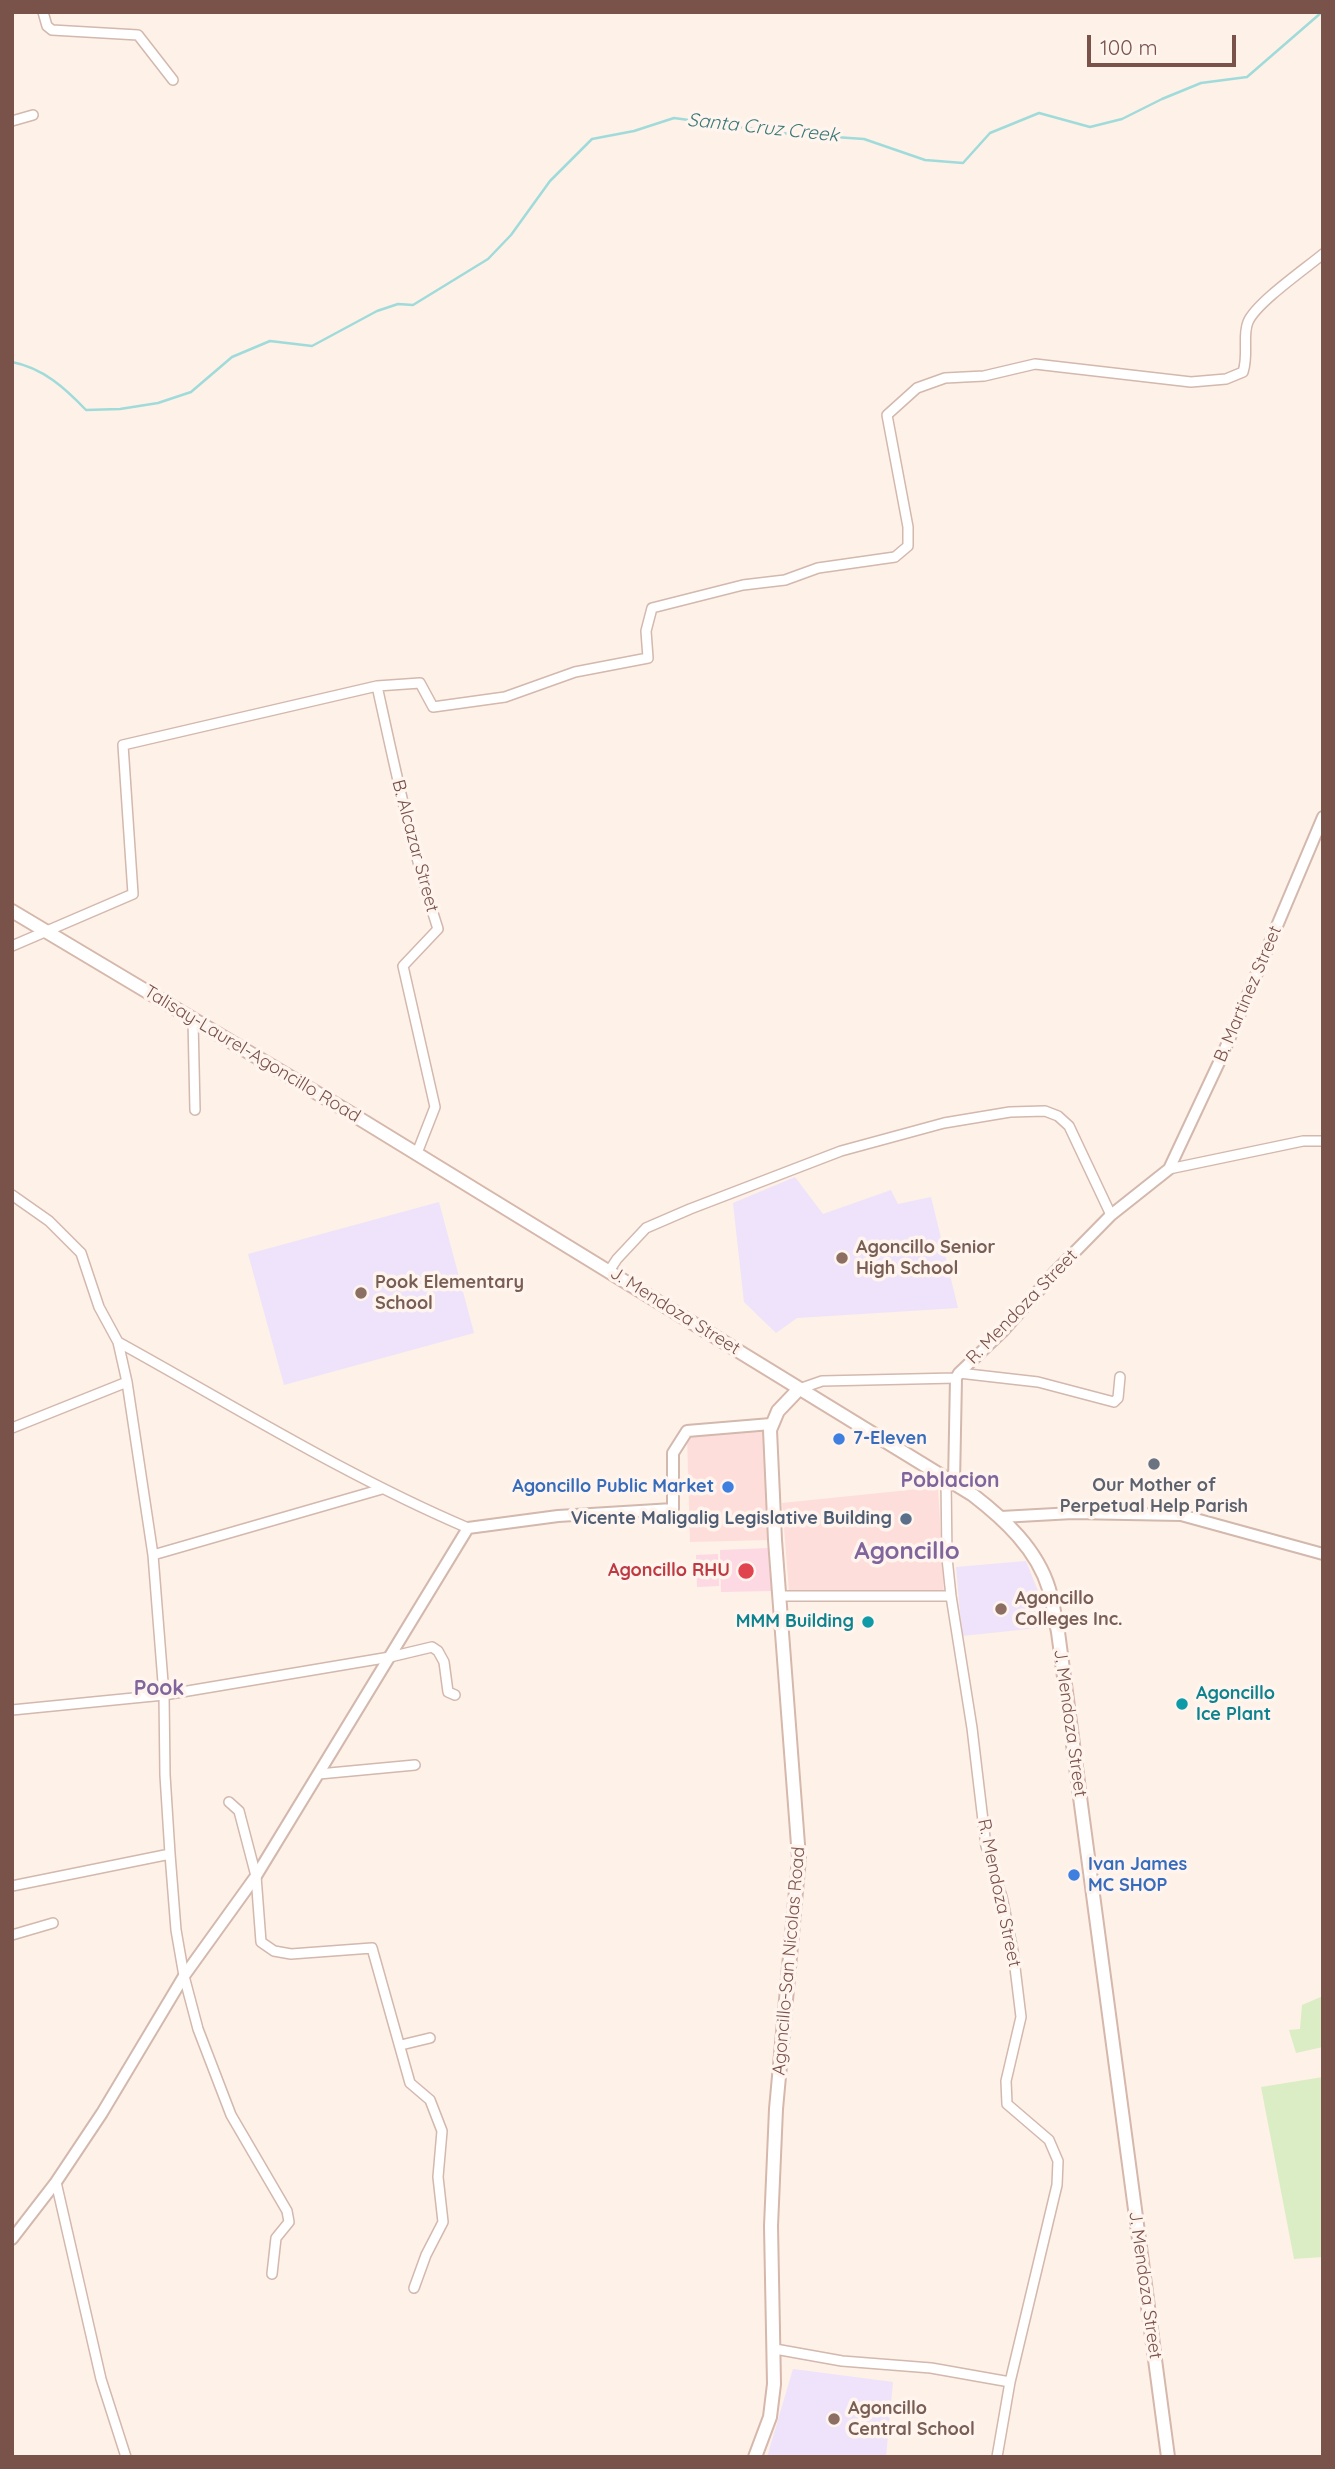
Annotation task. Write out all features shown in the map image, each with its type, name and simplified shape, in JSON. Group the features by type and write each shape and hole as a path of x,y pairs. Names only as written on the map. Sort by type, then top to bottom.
{"main road":[{"name":"Talisay-Laurel-Agoncillo Road","path":"12,911 491,1199"},
{"name":"J. Mendoza Street","path":"491,1199 950,1480 1001,1517 1032,1553 1048,1586 1058,1632 1168,2457"},
{"path":"771,1424 778,1411 799,1389"},
{"name":"Agoncillo-San Nicolas Road","path":"755,2457 769,2417 775,2384 771,2226 776,2122 799,1858 775,1540 771,1424"}],"street":[{"path":"43,12 47,26 52,30 138,35 173,80"},
{"path":"12,121 33,115"},
{"path":"12,946 133,894 123,745 377,686 420,683 433,707 505,697 575,672 648,657 646,631 652,607 743,585 785,580 818,568 895,558 908,546 908,527 887,415 917,388 945,378 984,376 1035,364 1191,382 1226,379 1243,372 1248,358 1248,322 1258,309 1323,254"},
{"name":"B. Alcazar Street","path":"377,686 400,792 438,929 403,966 435,1107 417,1153"},
{"name":"B. Martinez Street","path":"1169,1169 1227,1045 1323,817"},
{"path":"193,1020 195,1110"},
{"path":"609,1271 646,1228 690,1209 841,1151 944,1123 1010,1112 1045,1111 1058,1116 1069,1126 1111,1215"},
{"path":"1169,1169 1303,1141 1323,1141"},
{"name":"R. Mendoza Street","path":"997,2457 1010,2382 1057,2185 1058,2161 1049,2140 1007,2104 1006,2081 1021,2017 1013,1951 1002,1897 986,1846 947,1558 957,1375 1002,1332 1055,1272 1111,1215 1169,1169"},
{"path":"12,1195 49,1221 81,1252 99,1307 118,1342 127,1381 153,1555 164,1695 165,1775 176,1930 184,1976 198,2029 232,2115 287,2211 289,2222 276,2238 272,2274"},
{"path":"118,1342 382,1489 468,1528 558,1516 673,1509 674,1452 687,1431 771,1424"},
{"path":"799,1389 822,1381 957,1375 1038,1382 1114,1402 1118,1398 1120,1377"},
{"path":"12,1429 127,1381"},
{"path":"153,1555 382,1489"},
{"path":"1001,1517 1073,1513 1181,1515 1323,1554"},
{"path":"12,2239 56,2182 102,2113 184,1976 256,1876 468,1528"},
{"path":"781,1596 951,1596"},
{"path":"12,1710 164,1695 390,1657 432,1647 438,1651 444,1662 448,1692 455,1695"},
{"path":"319,1774 415,1765"},
{"path":"229,1802 239,1811 256,1876 261,1942 274,1951 291,1954 372,1948 411,2083 430,2100 442,2131 438,2177 443,2222 426,2255 414,2288"},
{"path":"12,1886 170,1854"},
{"path":"12,1935 53,1923"},
{"path":"401,2045 430,2038"},
{"path":"56,2182 101,2379 126,2457"},
{"path":"775,2349 842,2361 931,2368 1010,2382"}],"shaded area":[{"name":"Agoncillo Senior High School","path":"795,1177 823,1214 891,1190 898,1204 931,1197 958,1308 797,1318 776,1333 744,1302 733,1203"},
{"name":"Pook Elementary School","path":"439,1202 474,1333 284,1385 248,1254"},
{"name":"Agoncillo Public Market","path":"764,1430 769,1540 690,1542 687,1435"},
{"path":"938,1487 944,1594 789,1591 782,1503"},
{"name":"Agoncillo RHU","path":"769,1548 773,1591 721,1592 720,1550"},
{"path":"718,1554 719,1586 697,1587 696,1555"},
{"name":"Agoncillo Colleges Inc.","path":"1026,1561 1048,1627 962,1636 956,1567"},
{"name":"Agoncillo Central School","path":"793,2369 893,2382 886,2457 767,2457"}],"green space":[{"path":"1323,1996 1323,2047 1296,2053 1289,2030 1300,2029 1302,2005"},
{"path":"1323,2077 1323,2257 1294,2259 1261,2087"}],"waterway":[{"name":"Santa Cruz Creek","path":"12,362 44,374 86,410 120,409 158,403 191,392 232,357 270,341 312,346 377,311 398,304 413,305 488,259 511,235 550,181 592,139 634,131 674,118 791,134 864,139 925,160 963,163 990,133 1039,113 1090,127 1122,119 1201,83 1247,77 1322,12"}],"place":[{"name":"Agoncillo Senior High School","path":"842,1258"},
{"name":"Pook Elementary School","path":"361,1293"},
{"name":"7-Eleven","path":"839,1439"},
{"name":"Our Mother of Perpetual Help Parish","path":"1154,1464"},
{"name":"Agoncillo Public Market","path":"728,1487"},
{"name":"Vicente Maligalig Legislative Building","path":"906,1519"},
{"name":"Agoncillo RHU","path":"746,1571"},
{"name":"Agoncillo Colleges Inc.","path":"1001,1609"},
{"name":"MMM Building","path":"868,1622"},
{"name":"Agoncillo Ice Plant","path":"1182,1704"},
{"name":"Ivan James MC SHOP","path":"1074,1875"},
{"name":"Agoncillo Central School","path":"834,2419"}],"district":[{"name":"Poblacion","path":"950,1481"},
{"name":"Agoncillo","path":"907,1552"},
{"name":"Pook","path":"159,1689"}]}
